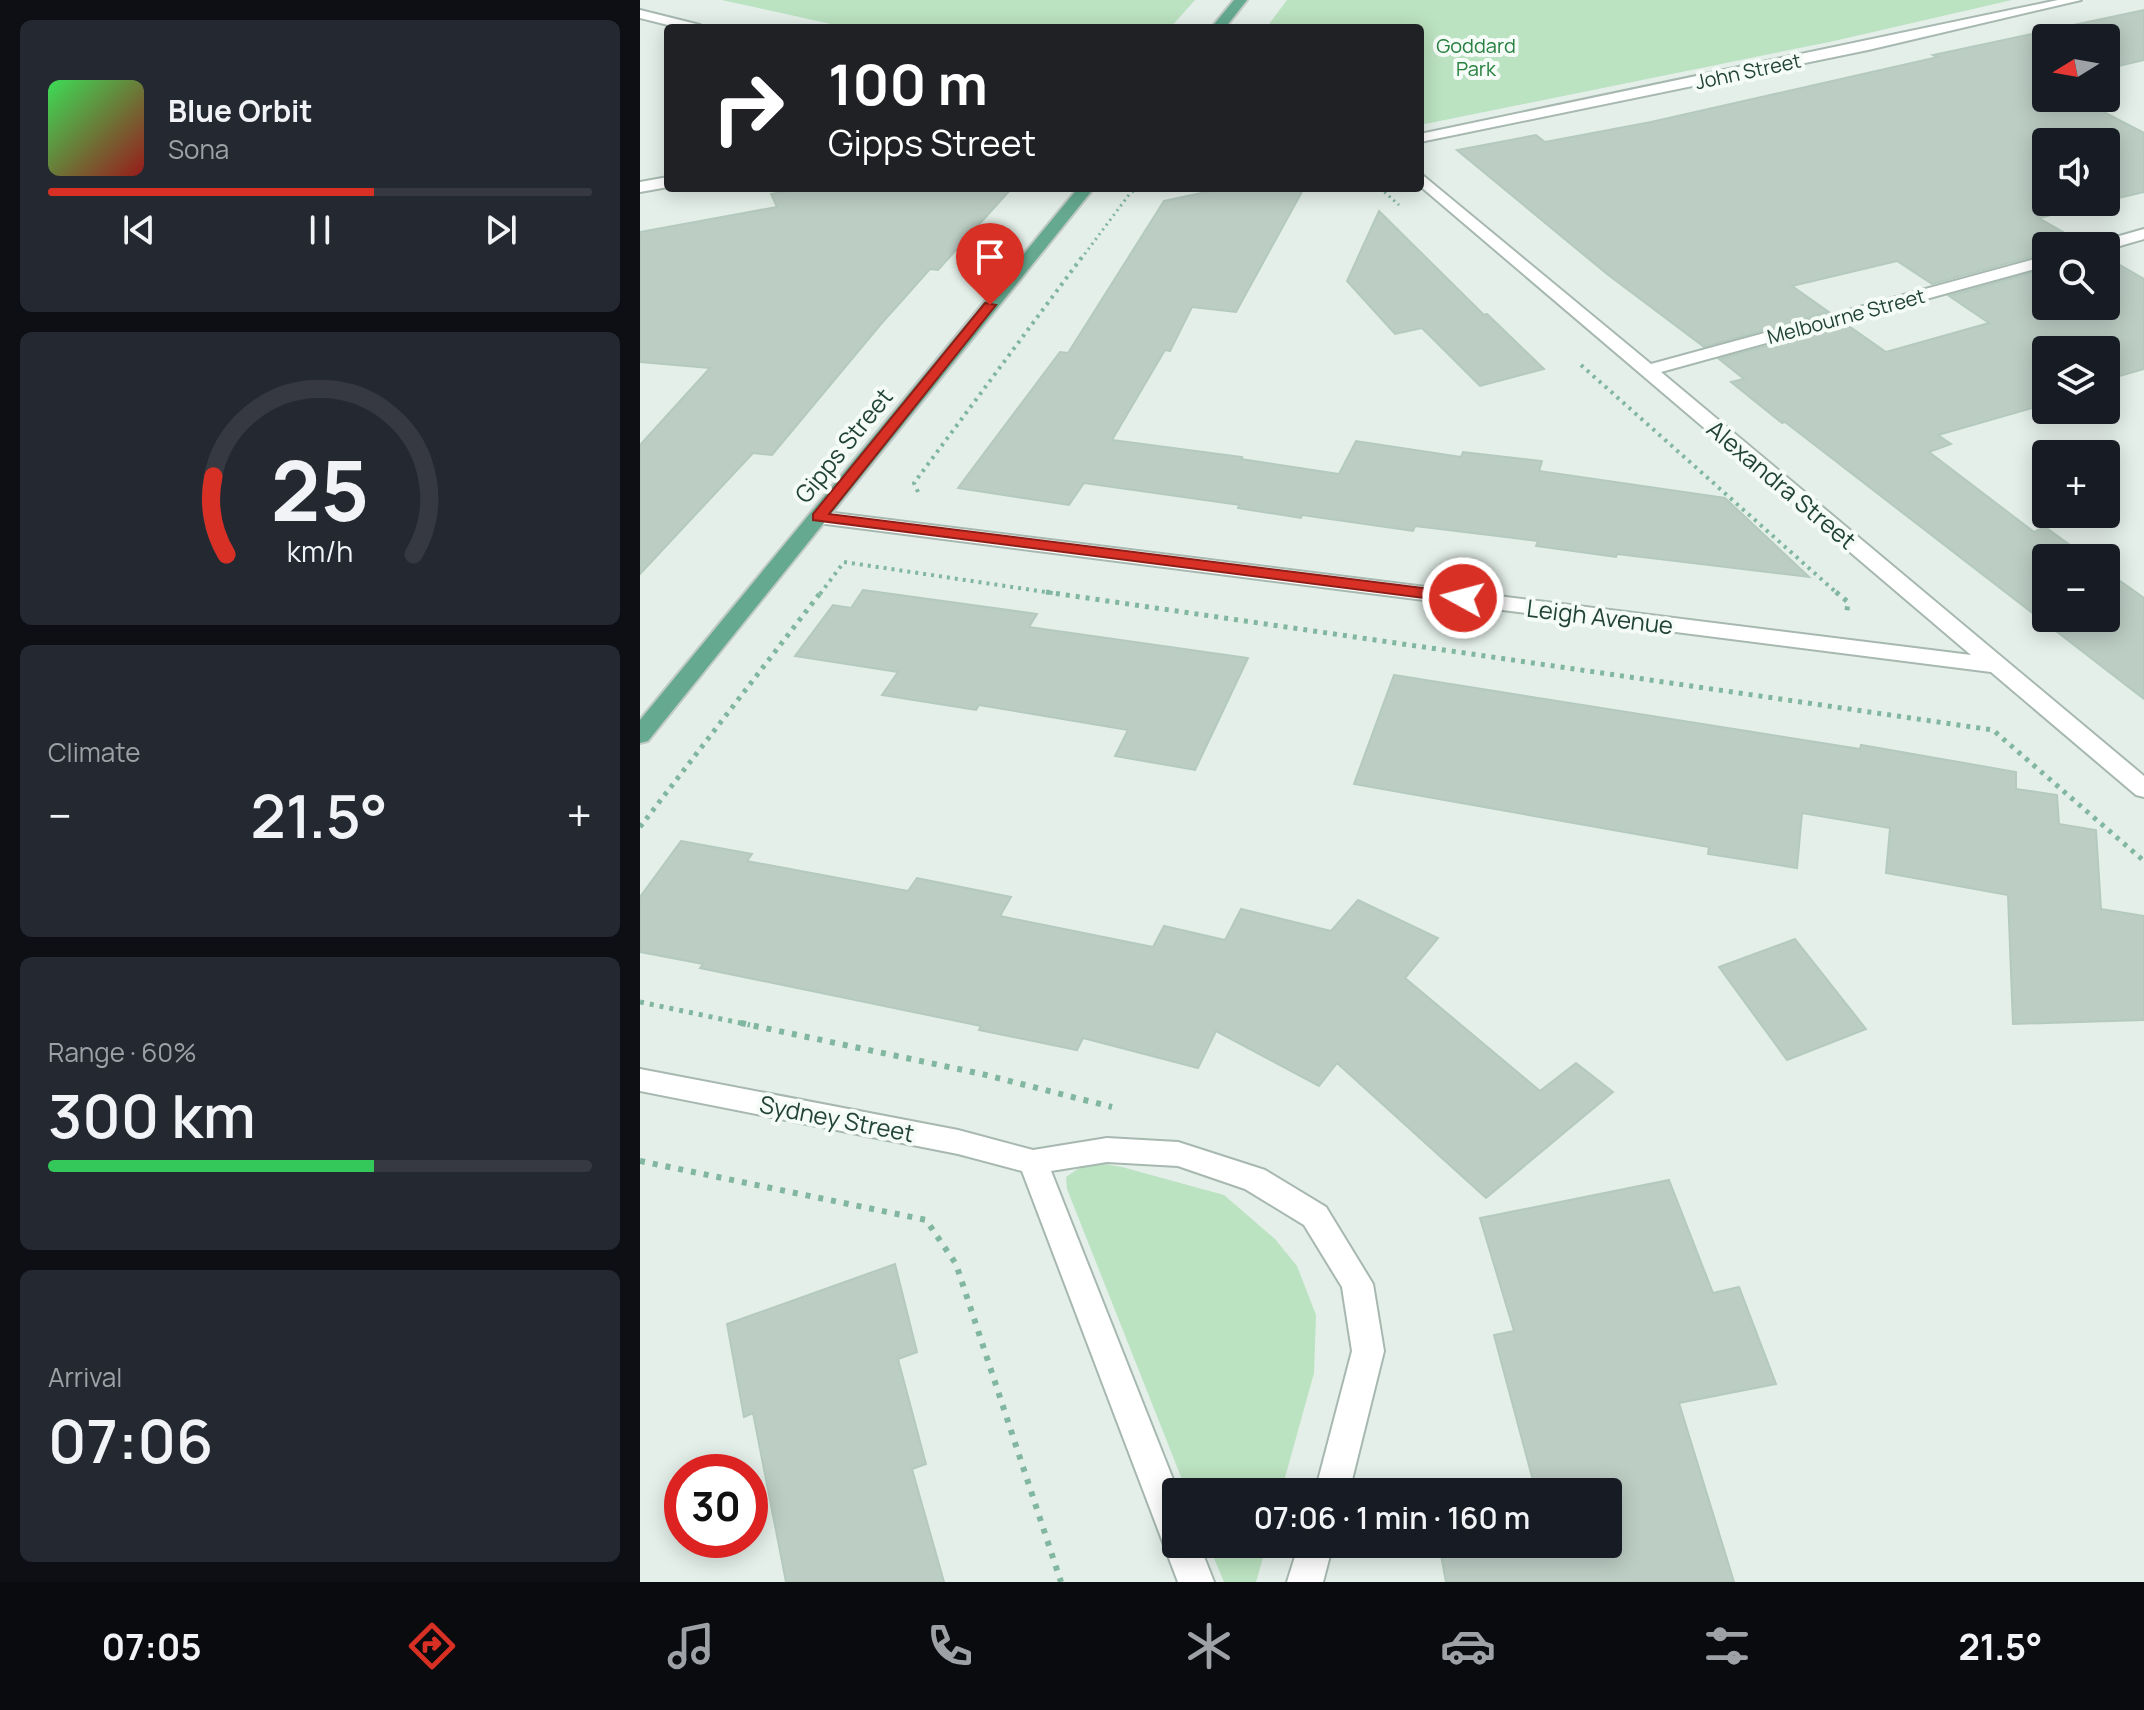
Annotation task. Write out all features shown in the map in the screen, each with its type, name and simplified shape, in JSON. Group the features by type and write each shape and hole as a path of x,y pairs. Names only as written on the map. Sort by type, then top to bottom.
{"main road":[{"path":"1221,24 1241,0"},
{"name":"Gipps Street","path":"640,735 1083,192"}],"street":[{"name":"John Street","path":"1424,137 2075,0"},
{"path":"640,14 679,24"},
{"name":"Alexandra Street","path":"1424,181 2144,789"},
{"path":"640,187 664,183"},
{"path":"2120,241 2144,234"},
{"name":"Melbourne Street","path":"1646,371 2032,265"},
{"name":"Leigh Avenue","path":"818,517 2001,666"},
{"name":"Sydney Street","path":"640,1080 958,1142 1033,1162 1107,1150 1178,1154 1255,1179 1315,1216 1357,1284 1368,1351 1336,1478"},
{"path":"1033,1162 1162,1494"},
{"path":"1187,1558 1196,1582"},
{"path":"1305,1582 1312,1558"}],"path":[{"path":"924,493 915,491 914,483 1132,192"},
{"path":"1384,192 1403,209"},
{"path":"1579,364 1848,602 1846,614 1839,617"},
{"path":"640,827 844,562 1993,730 2144,861"},
{"path":"640,1161 926,1220 956,1264 1061,1582"}],"green space":[{"path":"722,0 1195,0 1174,24 831,24"},
{"name":"Goddard Park","path":"1287,0 2012,0 1834,41 1424,124 1424,24 1269,24"},
{"path":"1098,1163 1122,1167 1224,1195 1275,1239 1297,1266 1316,1315 1314,1373 1285,1478 1181,1478 1067,1189 1066,1177 1078,1169"},
{"path":"1214,1558 1263,1558 1256,1582 1224,1582"}],"building":[{"path":"2144,10 2144,60 2120,66 2120,24 2078,24"},
{"path":"2032,34 2032,112 2104,112 2144,133 2144,192 2120,198 2120,128 2032,128 2032,216 2047,216 2039,218 2063,232 2032,232 2032,257 1932,284 1897,261 1792,286 1829,312 1704,347 1607,274 1457,150 1536,135 1545,142 1651,122 1938,57 1933,55"},
{"path":"1008,192 938,270 930,269 772,455 753,453 640,574 640,445 710,368 640,362 640,232 777,207 771,194"},
{"path":"1206,192 1302,192 1236,312 1192,307 1170,351 1165,350 1112,440 1242,457 1339,474 1356,441 1461,457 1463,452 1542,461 1539,471 1725,498 1809,577 1617,554 1616,557 1536,546 1538,541 1415,526 1413,531 1302,515 1301,518 1238,508 1240,505 1084,483 1069,505 958,488 1060,352 1068,353 1164,201"},
{"path":"1379,211 1484,315 1487,314 1544,369 1480,386 1422,328 1395,334 1347,281"},
{"path":"2120,265 2144,279 2144,369 2120,376 2120,336 2032,336 2032,408 1938,435 1951,444 1929,452 2034,532 2046,528 2069,544 2032,544 2032,613 1731,382 1744,379 1719,359 1846,324 1886,352 1989,323 1949,296 2032,273 2032,320 2120,320"},
{"path":"2120,581 2144,598 2144,699 2057,632 2120,632"},
{"path":"863,590 1037,614 1029,627 1248,658 1195,770 1115,756 1128,730 979,705 976,710 882,695 898,672 795,656 833,605 851,608"},
{"path":"1394,675 1860,749 1861,745 2016,772 2016,789 2057,795 2059,824 2096,830 2101,909 2144,916 2144,1020 2013,1024 2008,895 1886,873 1890,828 1802,813 1797,868 1708,854 1709,847 1354,784"},
{"path":"681,841 752,854 747,861 908,891 917,878 1011,897 1000,916 1153,947 1164,926 1225,940 1241,909 1331,931 1358,900 1438,938 1405,978 1540,1091 1576,1063 1613,1092 1486,1198 1337,1063 1319,1086 1216,1031 1198,1068 1083,1038 1077,1050 979,1030 981,1026 700,968 703,964 640,952 640,897"},
{"path":"1795,939 1866,1029 1787,1060 1719,967"},
{"path":"1669,1180 1713,1293 1739,1287 1776,1384 1679,1403 1734,1582 1446,1582 1442,1558 1622,1558 1622,1478 1532,1478 1494,1335 1514,1331 1480,1218"},
{"path":"895,1264 917,1352 898,1359 926,1464 912,1469 944,1582 786,1582 768,1490 768,1454 761,1454 753,1413 744,1417 727,1324"}],"route":[{"path":"990,305 818,517 1463,598"}]}
